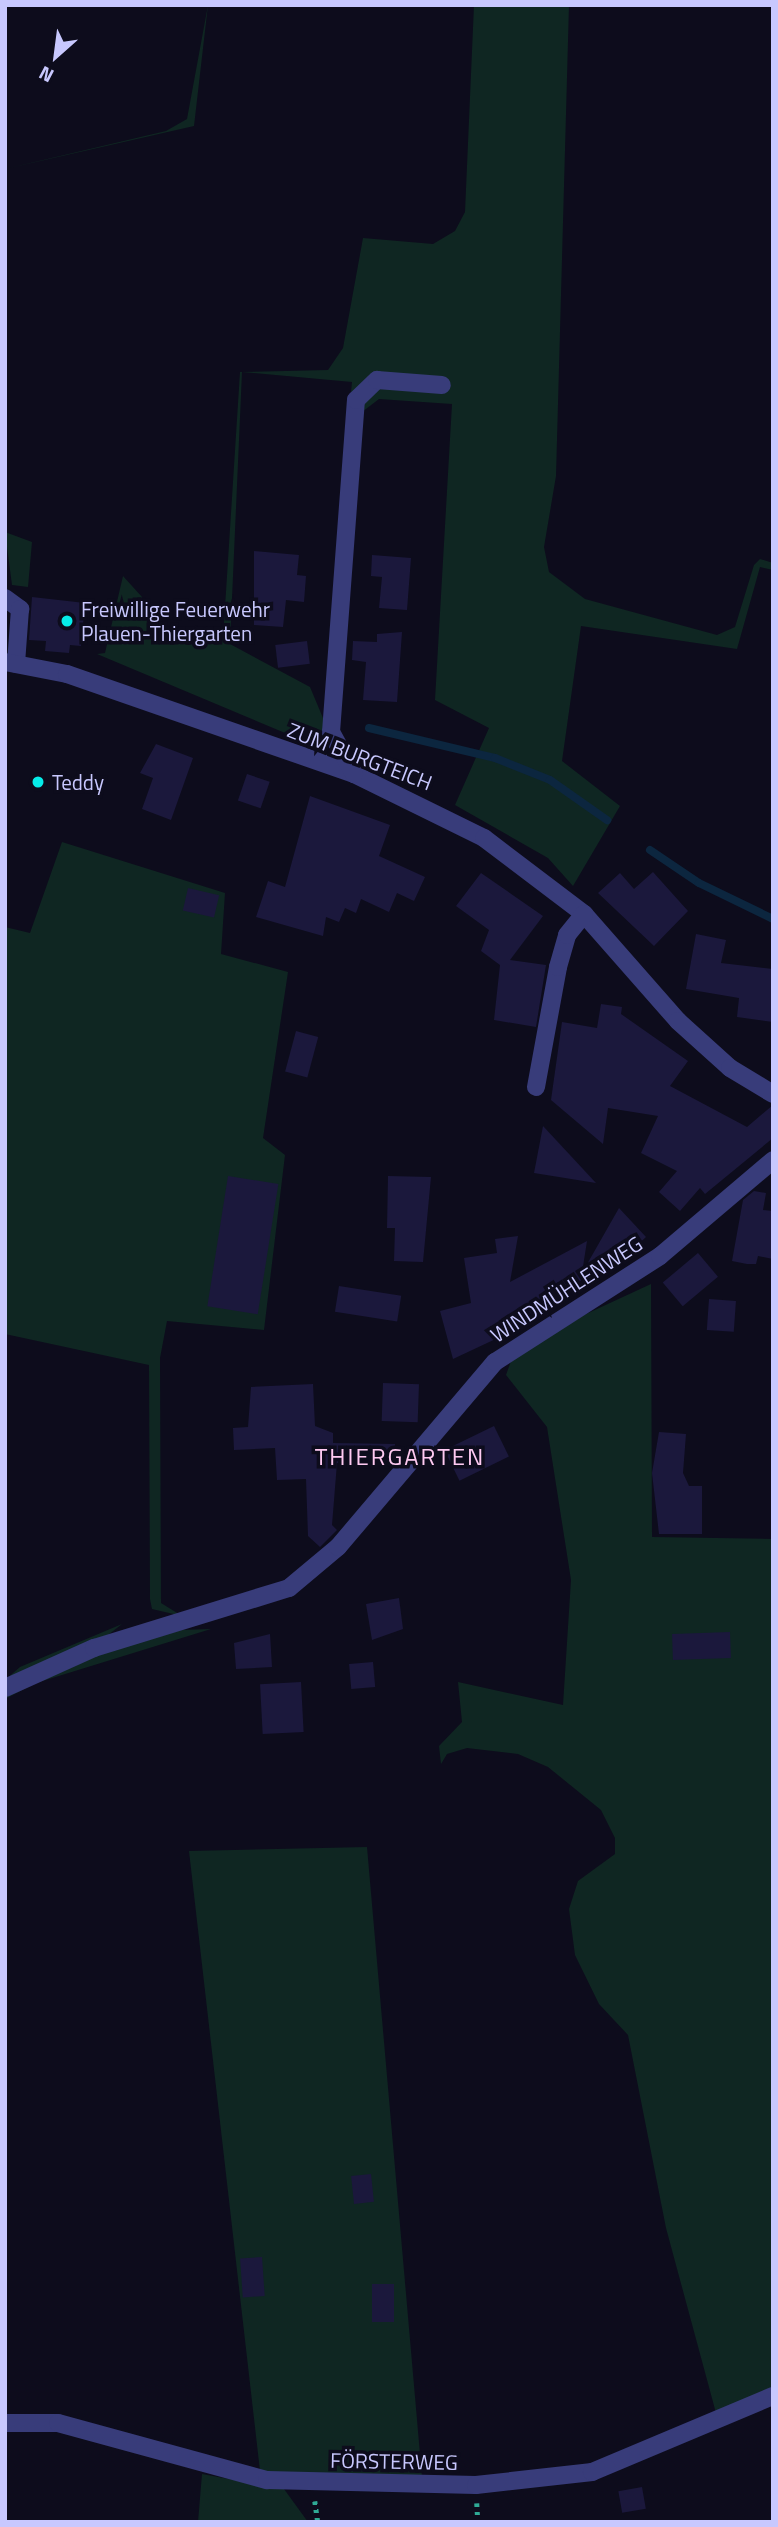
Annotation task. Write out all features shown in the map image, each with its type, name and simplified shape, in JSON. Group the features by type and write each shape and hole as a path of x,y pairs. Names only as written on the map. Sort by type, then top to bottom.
{"street":[{"path":"354,774 331,732 356,400 377,380 442,385"},
{"path":"5,598 20,609 10,663"},
{"name":"ZUM BURGTEICH","path":"10,663 68,674 354,774 484,838 584,914 678,1020 730,1068 773,1094"},
{"path":"536,1087 558,967 567,936 584,914"},
{"name":"WINDMÜHLENWEG","path":"5,1688 94,1648 289,1588 354,1529 495,1362 660,1256 773,1160"},
{"name":"FÖRSTERWEG","path":"5,2423 58,2423 267,2480 476,2485 592,2472 773,2396"}],"green space":[{"path":"208,5 194,126 5,169 166,131 187,119"},
{"path":"474,5 569,5 556,476 544,547 549,572 585,599 717,635 735,627 754,565 760,559 773,563 773,570 760,567 737,649 581,626 562,761 620,806 573,886 548,858 455,805 489,728 435,700 452,404 379,399 362,412 350,402 352,382 242,372 230,644 310,687 328,730 321,748 97,654 105,653 123,576 142,597 149,621 171,639 188,645 217,636 224,623 240,372 328,370 343,348 363,238 433,244 455,231 465,212"},
{"path":"5,532 32,542 28,587 12,585"},
{"path":"62,842 225,893 221,954 288,972 263,1138 285,1155 264,1330 167,1321 160,1358 161,1603 182,1616 152,1609 150,1599 149,1365 5,1334 5,927 30,933"},
{"path":"651,1284 652,1537 773,1539 773,2391 716,2413 666,2228 628,2035 599,2004 575,1955 569,1909 578,1881 615,1854 615,1838 601,1810 548,1767 518,1754 467,1748 447,1754 441,1764 439,1746 462,1722 458,1682 563,1705 571,1580 547,1427 506,1375 511,1361 584,1315"},
{"path":"122,1624 108,1635 5,1680 20,1667"},
{"path":"211,1629 36,1683 5,1699 5,1694 97,1655 181,1630"},
{"path":"367,1847 422,2477 281,2476 260,2471 189,1851"},
{"path":"202,2474 284,2489 308,2522 198,2522"}],"building":[{"path":"254,551 299,555 297,575 306,576 304,602 286,600 283,627 254,625"},
{"path":"372,555 411,558 407,610 379,608 382,577 371,576"},
{"path":"32,597 85,603 81,646 70,645 69,653 45,651 46,641 29,640"},
{"path":"402,632 397,702 363,700 366,662 352,660 353,641 377,642 377,634"},
{"path":"307,641 310,664 278,668 275,645"},
{"path":"156,744 193,758 171,820 142,809 153,778 140,773"},
{"path":"247,774 270,782 261,808 238,800"},
{"path":"310,796 390,825 379,856 425,877 414,901 397,893 389,912 361,899 356,913 345,908 339,922 326,917 323,936 256,917 268,881 285,887"},
{"path":"653,872 688,911 654,946 598,893 620,873 634,889"},
{"path":"481,873 543,916 510,960 546,965 536,1027 494,1020 500,965 481,951 489,930 456,906"},
{"path":"188,888 219,895 214,918 183,910"},
{"path":"696,934 726,940 721,963 773,969 773,1022 737,1017 739,998 686,989"},
{"path":"601,1004 622,1007 621,1014 688,1061 670,1086 747,1127 773,1105 773,1138 705,1194 700,1188 680,1211 659,1192 677,1171 641,1153 658,1116 608,1108 603,1144 551,1100 562,1022 597,1028"},
{"path":"296,1031 318,1037 307,1078 285,1072"},
{"path":"543,1126 596,1183 534,1173"},
{"path":"228,1176 278,1184 258,1314 207,1306"},
{"path":"388,1176 431,1177 423,1262 394,1261 395,1228 387,1228"},
{"path":"754,1191 766,1193 763,1210 773,1211 773,1259 758,1256 756,1264 732,1261 743,1200"},
{"path":"619,1208 646,1237 621,1260 612,1251 573,1288 544,1303 549,1314 453,1359 440,1311 471,1303 464,1258 497,1253 495,1239 518,1236 510,1282 587,1241 582,1273"},
{"path":"698,1253 718,1277 683,1306 663,1283"},
{"path":"339,1286 401,1296 397,1322 335,1312"},
{"path":"709,1299 736,1301 734,1332 707,1330"},
{"path":"383,1383 419,1384 418,1422 382,1421"},
{"path":"313,1384 315,1426 333,1433 333,1443 395,1444 394,1464 337,1463 332,1525 337,1530 320,1547 308,1536 306,1479 277,1480 275,1448 234,1450 233,1428 248,1427 251,1387"},
{"path":"494,1426 509,1457 459,1481 445,1450"},
{"path":"659,1432 686,1434 683,1473 689,1486 702,1486 702,1534 659,1534 652,1473"},
{"path":"399,1598 403,1629 372,1640 366,1604"},
{"path":"730,1632 731,1658 673,1660 672,1634"},
{"path":"270,1634 272,1667 236,1669 234,1643"},
{"path":"373,1662 375,1687 351,1689 349,1664"},
{"path":"301,1682 304,1732 263,1734 260,1684"},
{"path":"371,2174 374,2202 354,2204 351,2176"},
{"path":"262,2257 265,2296 243,2297 240,2259"},
{"path":"372,2284 394,2284 394,2322 372,2322"},
{"path":"642,2487 646,2509 622,2513 618,2491"}],"waterway":[{"path":"369,728 495,758 550,780 607,820"},
{"path":"650,850 699,883 773,919"}],"place":[{"name":"Freiwillige Feuerwehr Plauen-Thiergarten","path":"67,621"},
{"name":"Teddy","path":"38,782"}],"district":[{"name":"THIERGARTEN","path":"400,1457"}]}
